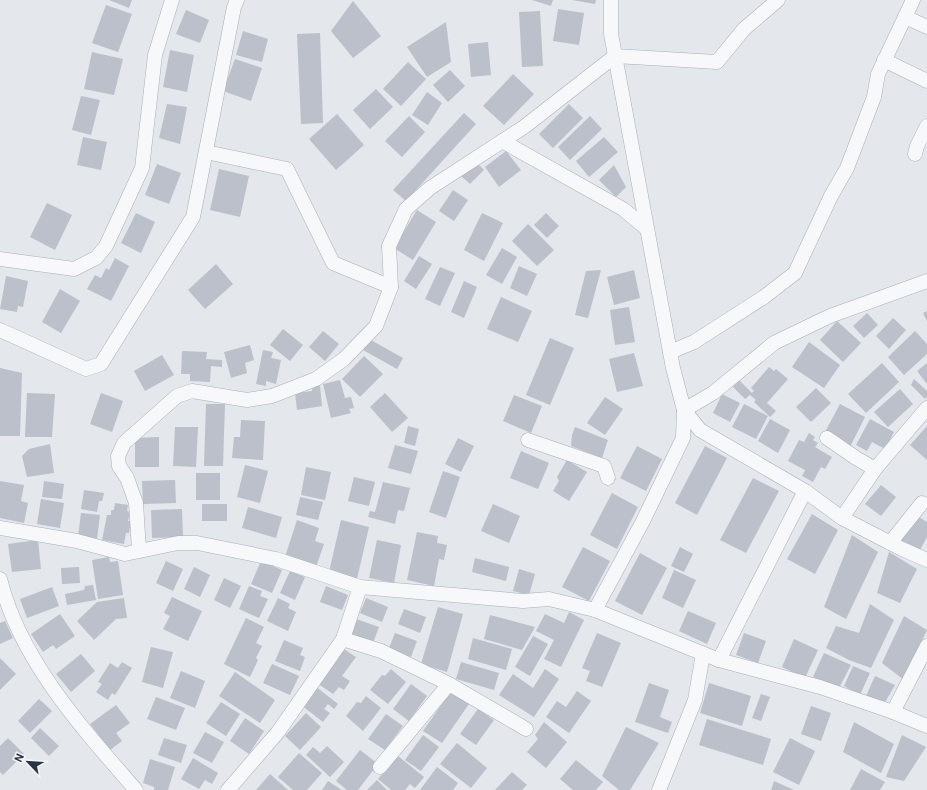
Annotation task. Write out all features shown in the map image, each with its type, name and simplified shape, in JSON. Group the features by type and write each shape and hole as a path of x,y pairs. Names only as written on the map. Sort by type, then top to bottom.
{"street":[{"path":"0,259 74,269 96,258 106,246 142,168 155,54 172,0"},
{"path":"0,330 86,369 101,364 192,217 234,7 238,0"},
{"path":"595,610 643,521 683,438 684,410 670,352 611,34 611,0"},
{"path":"139,550 136,503 127,478 119,466 118,456 124,443 177,396 192,390 248,400 272,396 316,379 344,359 376,326 391,287 389,246 406,209 430,188 524,127 615,56 717,62 739,34 778,0"},
{"path":"670,352 694,342 764,297 796,273 850,162 874,97 878,74 912,0"},
{"path":"905,16 927,27"},
{"path":"884,60 927,81"},
{"path":"915,154 917,146 927,126"},
{"path":"502,142 623,209 646,228"},
{"path":"206,152 287,169 333,263 391,287"},
{"path":"684,410 713,393 774,343 830,316 927,281"},
{"path":"842,518 875,469 927,408"},
{"path":"684,410 700,430 805,491 842,518 927,560"},
{"path":"827,438 875,469"},
{"path":"528,440 604,466 608,478"},
{"path":"719,660 805,491"},
{"path":"890,543 922,503"},
{"path":"0,528 77,541 125,554 178,543 197,543 276,559 360,587 523,602 549,599 595,610 719,660 820,687 893,712 927,726"},
{"path":"0,579 4,610 34,662 136,790"},
{"path":"228,790 278,732 342,639 360,587"},
{"path":"342,639 381,651 449,684 526,729"},
{"path":"893,712 927,646"},
{"path":"659,790 696,700 703,654"},
{"path":"380,767 449,684"}],"building":[{"path":"109,0 132,0 129,8"},
{"path":"532,0 553,0 551,6"},
{"path":"572,0 596,0 595,4"},
{"path":"353,1 381,36 353,58 331,31"},
{"path":"106,5 132,14 118,52 92,43"},
{"path":"558,9 584,13 579,45 553,41"},
{"path":"186,10 209,20 200,43 176,34"},
{"path":"540,11 543,66 522,67 519,12"},
{"path":"446,22 451,62 427,77 407,47"},
{"path":"243,31 268,39 262,62 236,55"},
{"path":"320,33 323,123 301,124 297,34"},
{"path":"488,42 491,75 471,77 468,44"},
{"path":"170,50 194,55 187,92 163,87"},
{"path":"92,52 123,59 114,95 84,89"},
{"path":"235,59 262,68 251,101 223,91"},
{"path":"408,62 426,79 401,106 383,89"},
{"path":"450,70 465,86 448,102 433,85"},
{"path":"513,74 534,94 504,125 483,106"},
{"path":"376,89 393,107 370,129 353,110"},
{"path":"427,92 442,103 428,125 412,115"},
{"path":"81,96 100,100 91,135 72,130"},
{"path":"167,104 187,107 180,144 159,138"},
{"path":"569,104 583,118 553,148 539,134"},
{"path":"464,113 476,124 406,201 393,190"},
{"path":"337,114 364,145 336,170 309,139"},
{"path":"409,116 425,132 402,157 385,141"},
{"path":"590,116 602,129 570,160 558,147"},
{"path":"83,137 107,142 101,170 77,165"},
{"path":"604,137 618,152 589,177 576,161"},
{"path":"506,151 521,170 499,187 485,167"},
{"path":"474,160 484,170 470,184 461,176"},
{"path":"157,164 181,173 169,204 145,195"},
{"path":"614,165 626,187 616,197 599,180"},
{"path":"219,169 249,176 240,217 210,210"},
{"path":"453,190 468,200 454,221 439,211"},
{"path":"47,203 72,215 55,250 30,237"},
{"path":"417,210 436,222 413,260 394,248"},
{"path":"136,213 155,222 141,253 121,243"},
{"path":"482,213 503,223 484,261 464,250"},
{"path":"546,213 559,226 547,238 534,225"},
{"path":"528,224 554,250 537,266 512,241"},
{"path":"502,248 517,257 502,284 486,275"},
{"path":"419,256 432,264 416,289 404,281"},
{"path":"115,258 129,266 111,301 87,289 95,275 101,278 106,268 109,270"},
{"path":"216,264 233,284 205,309 188,290"},
{"path":"519,266 537,274 527,296 510,288"},
{"path":"440,267 455,273 440,306 425,299"},
{"path":"601,270 588,318 575,315 586,271"},
{"path":"634,270 640,298 614,305 607,277"},
{"path":"6,276 28,281 23,307 18,306 17,312 0,309"},
{"path":"464,281 477,287 464,318 451,312"},
{"path":"60,289 80,301 61,333 42,322"},
{"path":"501,297 532,311 518,342 487,329"},
{"path":"629,307 635,342 615,345 610,310"},
{"path":"927,311 927,321 923,313"},
{"path":"867,313 878,325 864,338 853,326"},
{"path":"893,318 906,330 889,349 876,336"},
{"path":"837,321 861,343 843,362 820,340"},
{"path":"283,329 303,345 290,361 270,345"},
{"path":"323,331 339,344 325,361 309,347"},
{"path":"915,331 927,344 927,354 904,375 888,357"},
{"path":"550,338 574,348 550,405 526,395"},
{"path":"369,339 403,358 397,369 363,350"},
{"path":"809,342 840,365 824,388 792,367"},
{"path":"250,345 254,360 245,363 247,373 231,378 224,352"},
{"path":"263,350 273,352 271,358 281,360 276,384 266,381 266,386 256,384"},
{"path":"182,351 207,352 206,359 222,360 222,367 211,366 210,382 190,381 190,374 181,374"},
{"path":"634,353 643,386 617,392 609,359"},
{"path":"162,355 174,375 145,391 134,371"},
{"path":"364,356 383,374 360,397 342,379"},
{"path":"882,363 899,382 866,413 848,394"},
{"path":"927,363 927,384 917,371"},
{"path":"769,367 774,371 776,369 788,379 767,403 776,411 770,417 754,402 756,400 750,395 745,399 733,387 739,380 752,393 754,391 751,388"},
{"path":"0,368 22,373 20,436 0,436"},
{"path":"914,379 927,391 927,397 925,399 911,385"},
{"path":"340,380 345,398 351,397 354,408 349,409 351,413 331,418 323,384"},
{"path":"320,385 322,406 297,410 295,393 312,391 313,386"},
{"path":"816,388 831,403 811,422 796,407"},
{"path":"900,389 913,404 888,427 874,412"},
{"path":"27,393 55,394 52,437 25,437"},
{"path":"101,393 123,401 112,432 90,424"},
{"path":"385,393 408,418 392,432 370,407"},
{"path":"722,394 740,403 730,422 713,413"},
{"path":"514,395 542,406 531,433 503,421"},
{"path":"605,397 623,409 605,435 587,423"},
{"path":"206,404 225,404 223,466 204,466"},
{"path":"744,404 768,416 756,439 732,427"},
{"path":"840,404 865,417 850,447 824,434"},
{"path":"770,419 790,430 778,453 758,441"},
{"path":"870,419 894,432 885,449 872,442 867,451 856,445"},
{"path":"241,420 265,421 263,460 232,458 234,437 240,437"},
{"path":"408,426 419,429 415,446 404,443"},
{"path":"927,426 927,460 910,445"},
{"path":"175,427 198,427 196,467 173,466"},
{"path":"575,427 608,440 602,458 571,446 572,435"},
{"path":"809,433 815,437 813,440 818,443 815,447 832,457 825,469 821,467 813,482 802,476 805,470 788,461 799,440 804,442"},
{"path":"159,437 159,467 135,467 135,438"},
{"path":"458,438 474,446 461,472 445,464"},
{"path":"50,444 54,473 27,477 22,456 29,449"},
{"path":"395,445 418,451 411,474 388,468"},
{"path":"637,446 662,459 646,491 620,478"},
{"path":"705,446 727,458 697,515 675,503"},
{"path":"521,451 549,463 538,489 510,478"},
{"path":"567,460 587,472 569,501 553,491 559,481 557,477"},
{"path":"245,465 268,471 260,503 237,497"},
{"path":"306,467 331,472 325,500 301,495"},
{"path":"443,471 460,477 446,518 429,512"},
{"path":"196,473 220,473 220,500 196,500"},
{"path":"354,477 375,482 369,506 348,501"},
{"path":"753,478 779,491 746,553 720,540"},
{"path":"175,480 176,503 143,504 142,481"},
{"path":"0,481 24,485 21,501 28,503 24,523 0,518"},
{"path":"44,481 64,484 62,499 42,497"},
{"path":"383,482 410,488 404,511 398,510 395,524 368,517 370,511 375,512"},
{"path":"881,485 896,497 881,516 865,504"},
{"path":"84,490 104,493 102,501 99,501 97,512 81,509"},
{"path":"612,493 638,507 617,549 590,535"},
{"path":"300,497 323,502 318,520 296,515"},
{"path":"41,499 64,503 60,528 37,524"},
{"path":"115,503 128,505 127,511 130,512 128,521 131,521 129,533 126,533 124,544 102,540 107,515 111,515 111,510 114,510"},
{"path":"202,504 227,504 227,521 202,521"},
{"path":"493,504 520,516 509,543 481,531"},
{"path":"248,507 282,517 276,538 242,528"},
{"path":"182,509 183,537 152,538 151,510"},
{"path":"81,513 100,515 97,539 78,537"},
{"path":"812,514 838,530 815,574 787,559"},
{"path":"917,516 927,522 927,537 920,550 900,540"},
{"path":"297,520 319,528 315,541 324,544 316,567 285,557"},
{"path":"341,520 369,527 357,579 329,572"},
{"path":"417,532 438,536 437,543 447,545 444,560 439,559 434,586 407,580"},
{"path":"852,535 878,552 846,619 824,607"},
{"path":"38,540 41,569 12,572 8,544"},
{"path":"377,540 401,545 394,583 369,578"},
{"path":"583,547 610,561 589,601 562,587"},
{"path":"680,547 693,554 684,572 671,566"},
{"path":"889,552 917,569 900,603 877,593"},
{"path":"640,553 667,568 642,615 615,601"},
{"path":"109,557 110,562 118,561 123,595 98,599 92,560"},
{"path":"475,558 509,567 506,581 472,572"},
{"path":"166,561 183,569 173,591 156,583"},
{"path":"261,561 282,570 272,593 251,584"},
{"path":"79,567 80,583 62,584 61,568"},
{"path":"194,567 210,575 200,597 184,589"},
{"path":"519,569 535,574 529,595 513,591"},
{"path":"674,570 696,580 683,608 662,598"},
{"path":"290,571 305,577 295,600 280,593"},
{"path":"224,578 241,586 230,608 214,600"},
{"path":"93,585 96,600 67,605 65,594 84,590 85,586"},
{"path":"249,586 262,591 260,596 268,599 259,618 239,609"},
{"path":"326,586 348,595 342,610 320,602"},
{"path":"52,587 59,606 27,618 20,599"},
{"path":"172,597 202,611 188,641 163,629 170,616 164,613"},
{"path":"124,598 127,618 116,619 94,640 77,621 97,602"},
{"path":"278,598 290,604 288,608 296,612 288,631 267,621"},
{"path":"366,598 388,607 382,622 360,613"},
{"path":"870,604 894,620 871,668 849,660 826,648 836,626 859,633"},
{"path":"438,607 463,614 447,672 421,664"},
{"path":"404,609 426,617 420,633 398,624"},
{"path":"688,611 716,623 707,644 679,631"},
{"path":"569,612 584,620 561,667 544,659 554,640 536,631 545,614 564,623"},
{"path":"60,614 75,636 56,649 53,645 43,652 31,634"},
{"path":"490,615 535,627 522,650 484,639"},
{"path":"904,616 927,630 904,680 882,663"},
{"path":"246,618 264,627 256,643 262,646 256,658 258,660 250,677 224,664"},
{"path":"356,619 379,627 373,643 350,634"},
{"path":"5,621 13,638 0,644 0,623"},
{"path":"395,633 417,641 411,657 389,648"},
{"path":"597,633 621,643 602,687 586,681 590,671 582,668"},
{"path":"744,633 766,641 758,663 736,655"},
{"path":"533,636 548,644 530,676 515,667"},
{"path":"473,638 512,649 506,670 468,659"},
{"path":"794,639 818,650 805,678 782,667"},
{"path":"284,640 303,648 300,655 305,657 300,671 275,661"},
{"path":"151,647 173,652 163,688 142,682"},
{"path":"342,648 356,657 342,676 350,681 344,690 339,687 333,694 317,683"},
{"path":"824,653 851,665 839,688 813,677"},
{"path":"81,654 95,671 71,692 56,674"},
{"path":"0,658 16,674 0,690"},
{"path":"122,662 132,668 115,695 112,693 108,700 96,692 102,684 98,682 110,663 118,668"},
{"path":"461,662 499,673 494,690 456,679"},
{"path":"272,664 299,676 290,695 263,683"},
{"path":"853,666 870,673 860,695 844,686"},
{"path":"391,669 406,682 388,704 370,690 382,675 385,676"},
{"path":"545,669 559,679 534,717 499,695 513,674 533,688"},
{"path":"181,671 205,681 195,708 170,698"},
{"path":"235,672 275,700 260,723 219,696"},
{"path":"875,676 895,685 884,704 866,696"},
{"path":"649,683 669,690 660,717 672,722 668,733 635,722"},
{"path":"709,683 751,696 742,726 700,713"},
{"path":"411,684 427,696 409,721 393,709"},
{"path":"315,686 338,704 334,709 328,704 324,709 330,713 323,722 301,705"},
{"path":"451,691 469,704 442,743 423,731"},
{"path":"577,691 591,701 569,733 546,717 557,701 566,707"},
{"path":"761,694 770,697 761,721 752,718"},
{"path":"366,696 381,708 363,731 346,716 357,702 361,703"},
{"path":"156,697 185,708 176,730 147,719"},
{"path":"39,699 52,711 30,733 18,721"},
{"path":"221,702 240,714 226,736 206,723"},
{"path":"116,705 130,723 116,733 122,741 110,750 90,724"},
{"path":"811,706 831,713 821,741 801,734"},
{"path":"478,709 494,720 476,745 460,734"},
{"path":"306,713 321,727 300,750 285,736"},
{"path":"386,714 403,726 385,750 368,739"},
{"path":"245,718 264,731 249,754 230,741"},
{"path":"707,719 771,739 763,765 699,745"},
{"path":"544,722 567,742 546,768 527,752 538,739 535,735"},
{"path":"854,722 894,744 881,773 843,752"},
{"path":"626,727 659,743 630,790 619,790 602,776"},
{"path":"40,728 59,746 49,756 31,738"},
{"path":"205,732 224,742 212,763 193,753"},
{"path":"423,735 439,747 421,771 405,760"},
{"path":"902,735 926,747 904,781 886,777"},
{"path":"8,738 24,754 3,775 0,772 0,746"},
{"path":"164,738 187,745 181,763 158,755"},
{"path":"790,738 815,751 799,785 773,772"},
{"path":"457,743 487,768 471,788 440,764"},
{"path":"327,746 344,762 330,777 306,755 313,747 320,753"},
{"path":"360,750 378,764 358,790 347,790 336,781"},
{"path":"299,753 322,773 307,790 293,790 278,777"},
{"path":"398,756 424,777 415,788 410,784 405,790 391,790 378,779"},
{"path":"193,758 218,773 212,784 205,780 199,789 181,779"},
{"path":"150,759 175,767 168,790 154,790 154,787 143,783"},
{"path":"576,760 603,782 596,790 573,790 560,779"},
{"path":"437,767 458,783 453,790 420,790"},
{"path":"861,769 885,782 880,790 850,790"},
{"path":"512,772 527,785 522,790 495,790"},
{"path":"270,774 288,790 256,790"},
{"path":"377,780 387,790 367,790"},
{"path":"328,781 342,790 322,790"},
{"path":"774,781 794,790 771,790"}]}
